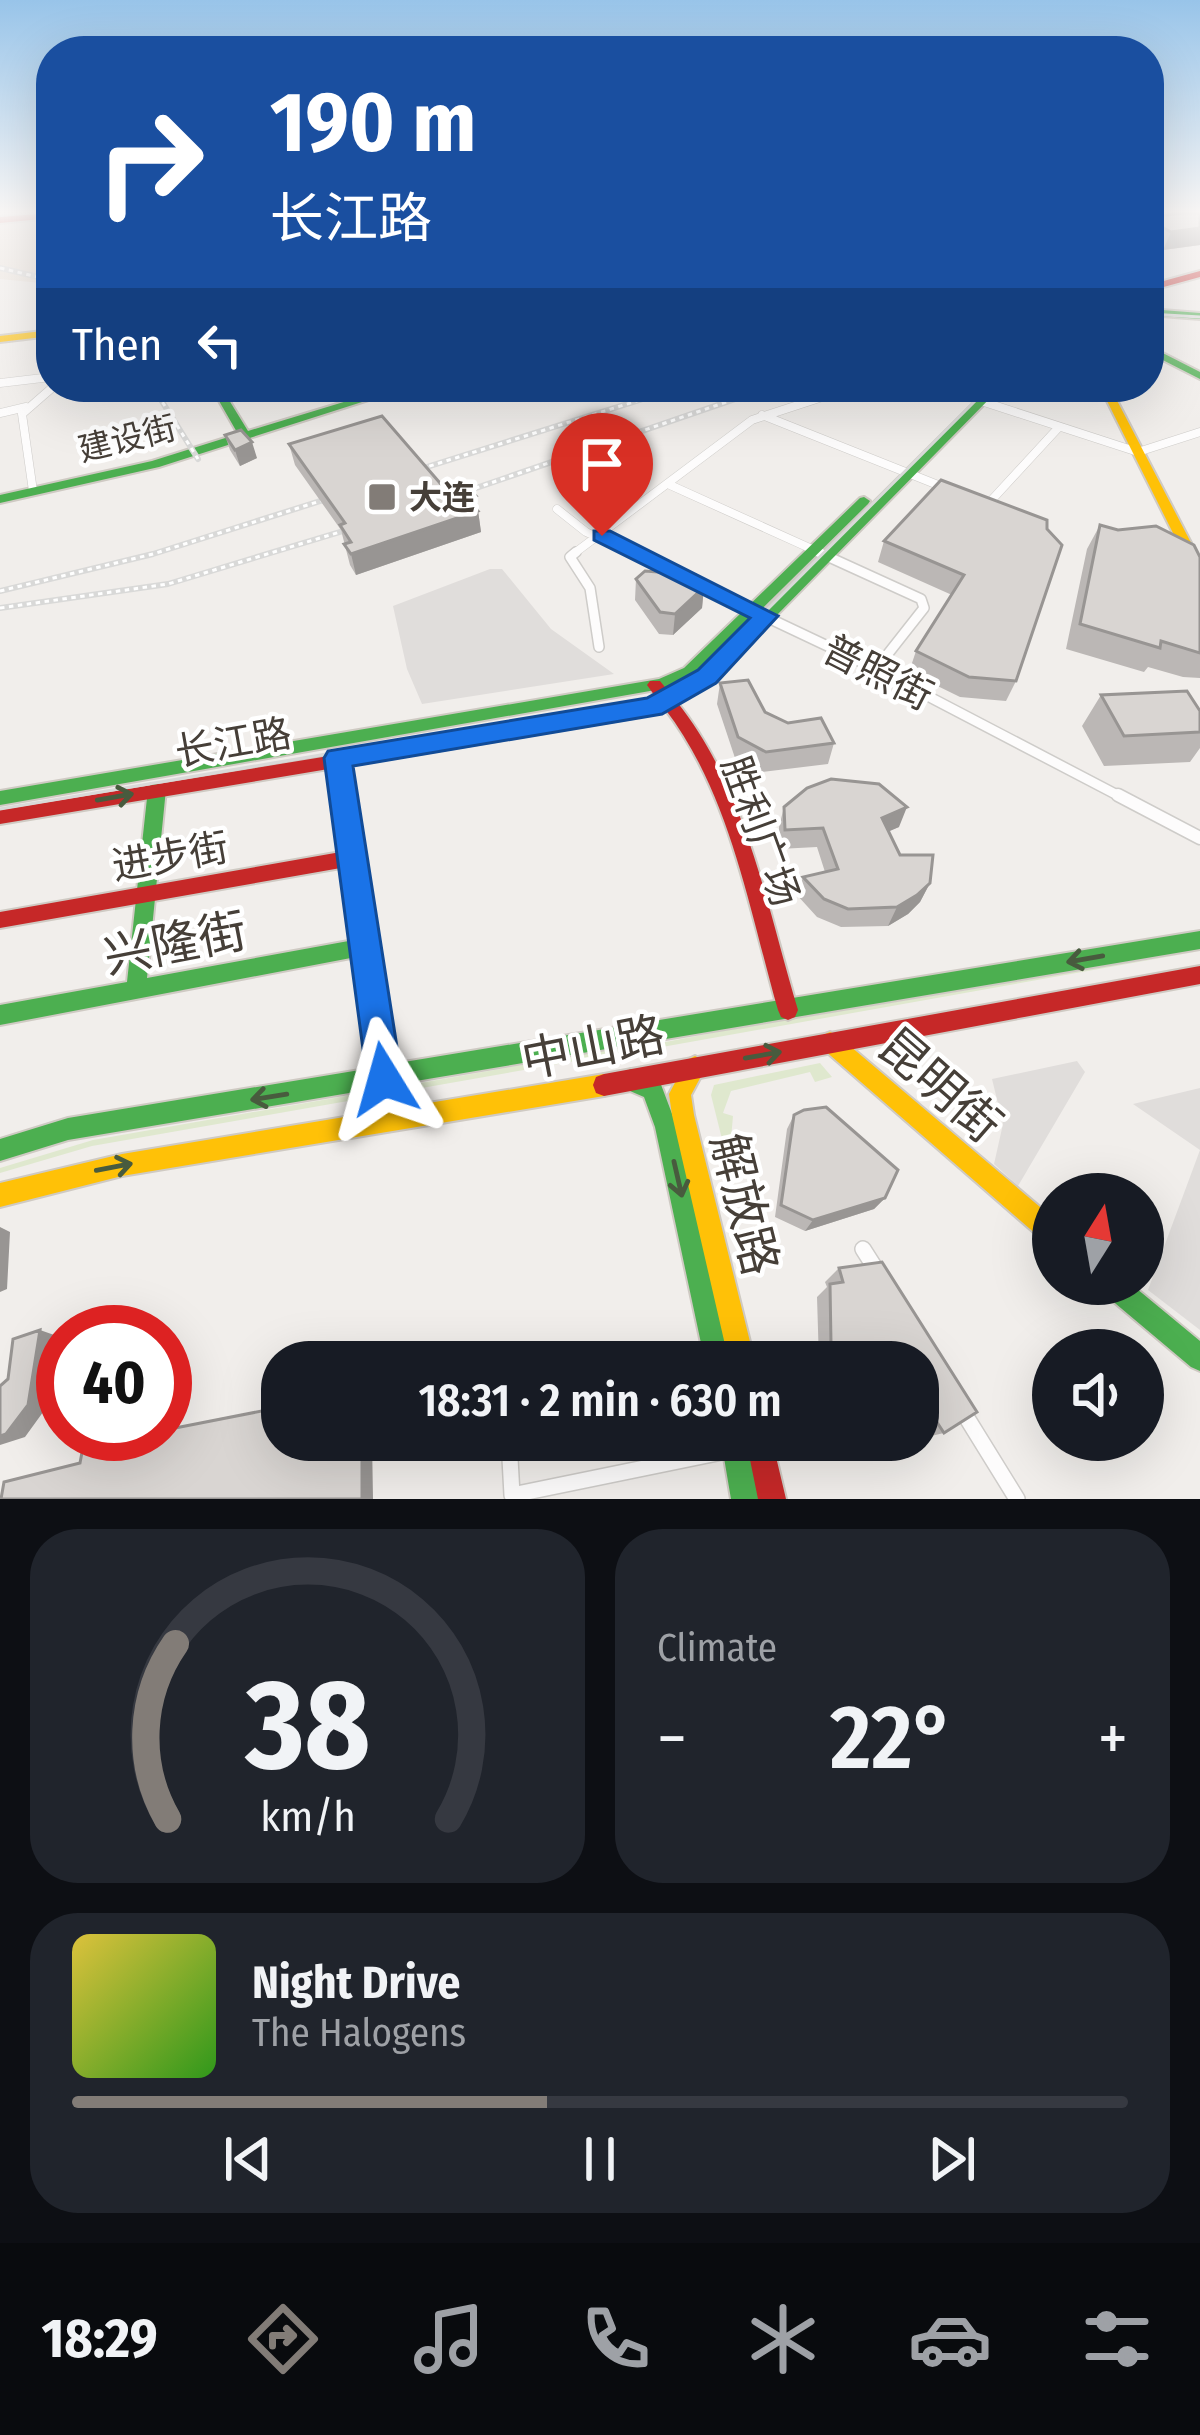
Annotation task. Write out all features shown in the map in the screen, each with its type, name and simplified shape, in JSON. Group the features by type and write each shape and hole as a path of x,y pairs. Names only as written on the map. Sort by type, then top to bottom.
{"main road":[{"path":"1164,316 1200,318"},
{"path":"0,338 36,334"},
{"path":"1164,357 1200,376"},
{"path":"225,402 245,436"},
{"name":"建设街","path":"0,499 155,464 355,402"},
{"name":"长江路","path":"0,817 633,712 673,699 969,402"},
{"path":"1113,402 1200,573"},
{"name":"长江路","path":"0,798 698,675"},
{"name":"胜利广场","path":"656,686 673,699 718,794 788,1010"},
{"path":"338,758 384,1079"},
{"path":"136,990 157,789"},
{"name":"进步街","path":"0,920 352,858"},
{"name":"中山路","path":"0,1150 68,1130 1200,940"},
{"name":"兴隆街","path":"0,1015 365,947"},
{"name":"中山路","path":"0,1195 122,1165 631,1080 1200,975"},
{"name":"昆明街","path":"830,1042 1032,1216"},
{"name":"解放路","path":"694,1067 684,1078 683,1114 737,1341"},
{"name":"解放路","path":"631,1080 643,1084 658,1100 713,1341"},
{"path":"1137,1305 1200,1358"},
{"path":"738,1461 745,1499"},
{"path":"764,1461 772,1499"}],"street":[{"path":"0,383 36,379"},
{"path":"33,491 22,414 36,400"},
{"path":"599,647 590,588 570,556 762,415 804,402"},
{"path":"994,402 1138,452 1200,432"},
{"path":"0,413 29,405"},
{"path":"762,415 988,504 1059,428"},
{"path":"670,485 926,603 876,669"},
{"name":"普照街","path":"557,509 575,526 876,669 1200,838"},
{"path":"863,1249 887,1287"},
{"path":"957,1402 1012,1498"},
{"path":"510,1461 512,1495 664,1461"}],"green space":[{"path":"1200,951 651,1049 650,1045 728,1030"},
{"path":"637,1045 638,1050 92,1146 0,1173 0,1168 93,1140"},
{"path":"820,1063 832,1077 815,1082 810,1072 731,1091 723,1113 733,1116 730,1150 725,1151 711,1095 714,1085"}],"shaded area":[{"path":"490,569 502,569 551,629 614,674 422,704 407,669 393,606"},
{"path":"1077,1061 1085,1072 1018,1186 994,1164 1003,1124 992,1079"},
{"path":"1200,1088 1200,1150 1133,1104"},
{"path":"1200,1150 1200,1330 1164,1302 1164,1247"}],"building":[{"path":"382,416 446,490 465,484 476,496 468,499 478,511 351,554 344,544 351,542 340,525 345,523 289,444"},
{"path":"241,430 252,442 235,450 225,435"},
{"path":"941,480 1047,520 1047,529 1062,545 1016,681 969,677 916,651 964,575 884,541"},
{"path":"1100,525 1118,530 1156,526 1194,545 1200,557 1200,653 1161,641 1160,648 1080,624"},
{"path":"645,571 696,575 704,587 675,614 660,612 636,579"},
{"path":"748,680 765,712 788,723 821,718 834,743 766,752 738,737 720,683"},
{"path":"1187,691 1200,711 1200,732 1124,736 1101,695"},
{"path":"831,779 879,784 907,807 882,818 900,855 933,855 930,883 917,895 897,907 848,909 824,899 803,877 838,869 823,828 785,830 784,807 807,788"},
{"path":"826,1107 898,1170 885,1198 813,1220 781,1205 794,1115"},
{"path":"882,1262 932,1341 831,1341 830,1284 843,1282 839,1268"},
{"path":"36,1331 36,1355 28,1405 0,1436 0,1386 8,1379 13,1339"},
{"path":"939,1352 977,1412 944,1433 939,1425"},
{"path":"261,1411 261,1461 362,1461 362,1499 1,1499 4,1482 80,1461 192,1461 192,1425"}],"tram line":[{"path":"1164,315 1200,317"},
{"path":"0,809 641,701 699,678 974,402"}],"railway":[{"path":"162,402 198,459"},
{"path":"395,477 633,402"},
{"path":"441,500 726,402"},
{"path":"0,591 153,554 355,490"},
{"path":"0,608 168,584 373,522"}],"traffic: fast":[{"path":"1164,313 1200,316"},
{"path":"1164,357 1200,376"},
{"path":"225,402 245,436"},
{"path":"0,499 155,464 355,402"},
{"path":"707,677 981,402"},
{"path":"689,672 864,501"},
{"path":"0,798 594,697 662,684 689,672"},
{"path":"337,758 384,1079"},
{"path":"136,990 157,789"},
{"path":"0,1150 68,1129 1200,940"},
{"path":"0,1015 365,947"},
{"path":"631,1080 652,1090 666,1127 713,1341"},
{"path":"1137,1305 1200,1358"},
{"path":"738,1461 745,1499"}],"traffic: slow":[{"path":"0,339 36,335"},
{"path":"1113,402 1200,573"},
{"path":"830,1042 1032,1216"},
{"path":"695,1067 680,1094 683,1115 737,1341"},
{"path":"0,1195 122,1165 604,1085"}],"traffic: jam":[{"path":"0,817 633,712 664,703 707,677"},
{"path":"655,685 704,756 722,797 788,1010"},
{"path":"0,920 352,858"},
{"path":"604,1085 1200,975"},
{"path":"764,1461 772,1499"}],"place":[{"name":"大连","path":"382,497"}],"route":[{"path":"384,1079 338,758 653,707 707,677 766,616 602,536"}]}
